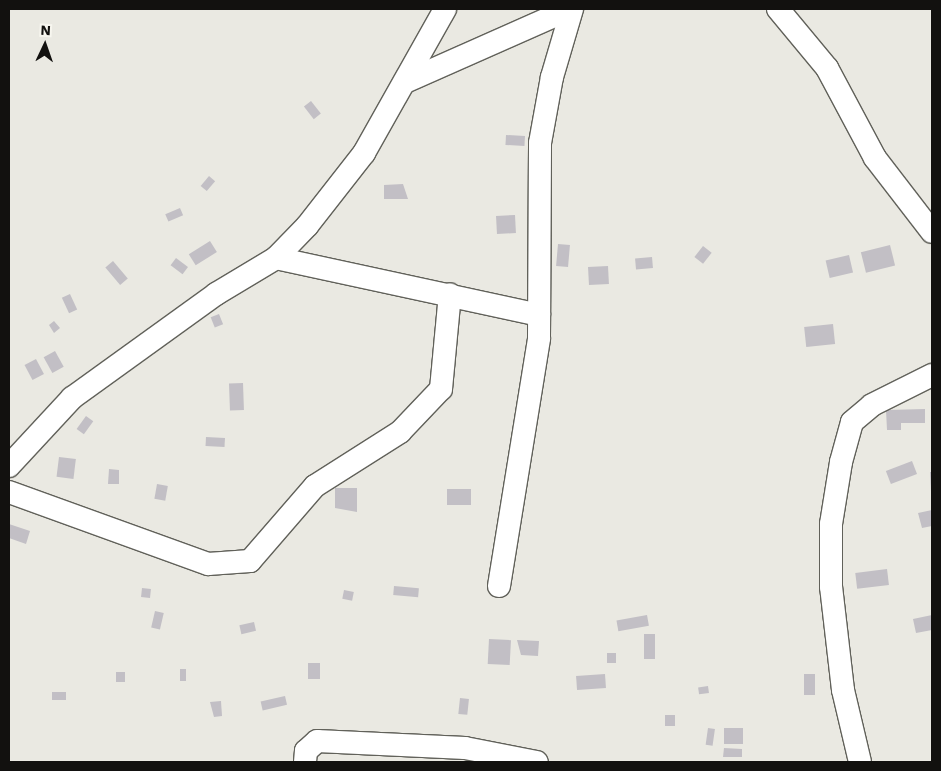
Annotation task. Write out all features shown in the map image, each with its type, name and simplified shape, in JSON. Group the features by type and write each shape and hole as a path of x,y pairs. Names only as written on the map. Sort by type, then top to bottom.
{"street":[{"path":"9,466 72,398 216,294 276,258 364,153 444,9"},
{"path":"405,82 571,9"},
{"path":"499,586 520,472 539,315 540,143 552,77 571,9"},
{"path":"778,9 827,68 875,158 932,232"},
{"path":"276,258 450,294 539,315"},
{"path":"9,492 208,564 250,561 315,486 400,432 442,389 450,294"},
{"path":"860,762 843,690 831,587 831,524 841,462 852,422 872,405 932,375"},
{"path":"306,762 306,751 317,741 465,748 537,762"}],"building":[{"path":"311,101 321,114 314,119 304,107"},
{"path":"506,135 525,136 524,146 505,145"},
{"path":"209,176 215,181 207,191 201,186"},
{"path":"403,184 408,199 384,199 384,185"},
{"path":"180,208 183,215 168,222 165,214"},
{"path":"515,215 516,233 497,234 496,216"},
{"path":"210,241 217,252 196,265 189,254"},
{"path":"558,244 570,245 568,267 556,266"},
{"path":"890,245 895,265 866,273 861,252"},
{"path":"703,246 712,253 703,264 694,257"},
{"path":"849,255 853,273 830,278 826,260"},
{"path":"652,257 653,268 636,269 635,258"},
{"path":"176,258 188,267 183,274 171,265"},
{"path":"113,261 128,279 120,285 105,267"},
{"path":"608,266 609,284 589,285 588,267"},
{"path":"70,294 77,309 69,313 62,298"},
{"path":"219,314 223,324 215,328 211,317"},
{"path":"54,321 60,328 54,333 49,325"},
{"path":"833,324 835,344 806,347 804,327"},
{"path":"55,351 64,367 52,373 44,357"},
{"path":"36,359 44,374 33,380 25,365"},
{"path":"229,383 243,383 244,410 230,410"},
{"path":"925,409 925,423 901,423 901,430 887,430 886,410"},
{"path":"86,416 93,421 84,434 77,429"},
{"path":"206,437 225,438 225,447 206,446"},
{"path":"59,457 76,459 73,479 57,477"},
{"path":"912,461 917,474 891,484 886,471"},
{"path":"109,469 119,470 119,484 108,484"},
{"path":"930,472 932,472 932,491 931,491"},
{"path":"157,484 168,486 165,501 154,499"},
{"path":"335,488 357,488 357,512 335,508"},
{"path":"447,489 471,489 471,505 447,505"},
{"path":"932,510 932,526 922,528 918,513"},
{"path":"9,524 30,531 26,544 9,538"},
{"path":"887,569 889,585 857,589 855,573"},
{"path":"394,586 419,588 418,597 393,595"},
{"path":"142,588 151,589 150,598 141,597"},
{"path":"344,590 354,592 352,601 342,599"},
{"path":"155,611 164,613 160,630 151,628"},
{"path":"647,615 649,626 618,631 616,620"},
{"path":"932,615 932,630 916,633 913,619"},
{"path":"254,622 256,631 241,634 239,625"},
{"path":"644,634 655,634 655,659 644,659"},
{"path":"489,639 511,640 510,665 488,664"},
{"path":"517,640 539,641 538,656 521,655"},
{"path":"607,653 616,653 616,663 607,663"},
{"path":"308,663 320,663 320,679 308,679"},
{"path":"180,669 186,669 186,681 180,681"},
{"path":"116,672 125,672 125,682 116,682"},
{"path":"605,674 606,688 577,690 576,676"},
{"path":"804,674 815,674 815,695 804,695"},
{"path":"708,686 709,693 699,694 698,687"},
{"path":"52,692 66,692 66,700 52,700"},
{"path":"285,696 287,705 263,710 261,702"},
{"path":"460,698 469,699 467,715 458,714"},
{"path":"221,701 222,716 214,717 210,702"},
{"path":"665,715 675,715 675,726 665,726"},
{"path":"708,728 715,729 713,746 706,745"},
{"path":"724,728 743,728 743,744 724,744"},
{"path":"724,748 742,749 742,757 723,757"}]}
